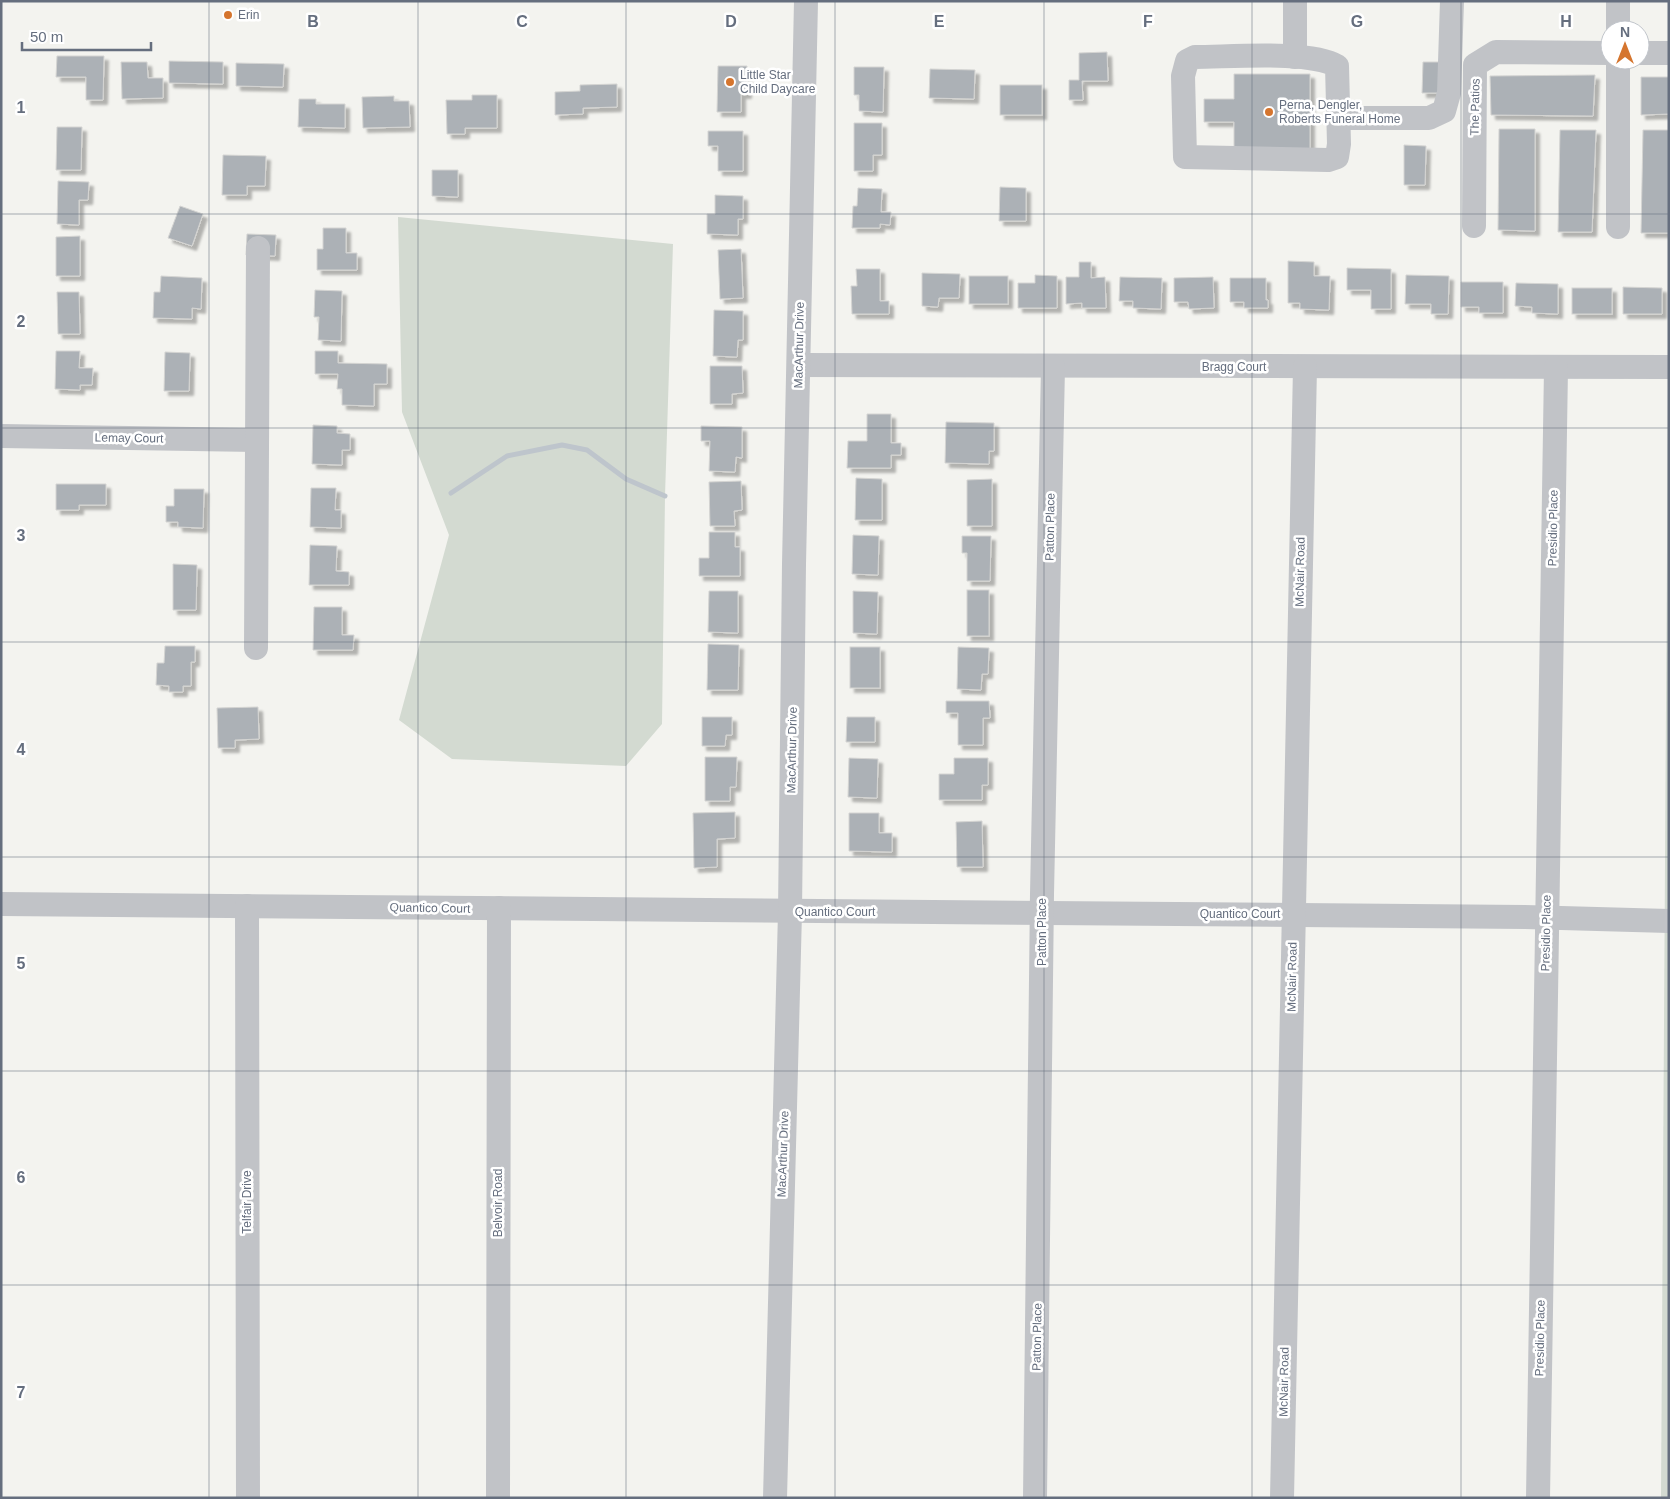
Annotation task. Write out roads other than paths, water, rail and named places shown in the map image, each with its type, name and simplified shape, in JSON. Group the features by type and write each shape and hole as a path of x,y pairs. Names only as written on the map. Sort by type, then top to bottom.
{"street":[{"name":"MacArthur Drive","path":"775,1498 790,912 794,564 806,1"},
{"path":"1295,1 1295,57"},
{"path":"1338,118 1429,118 1444,112 1449,93 1452,1"},
{"path":"1618,1 1618,20"},
{"name":"The Patios","path":"1474,226 1476,65 1496,52 1600,53"},
{"path":"1650,53 1669,53"},
{"path":"1196,57 1295,57 1330,62 1337,66 1338,118 1340,144 1337,157 1328,160 1184,157 1183,76 1188,61 1196,57"},
{"path":"1618,70 1618,227"},
{"path":"256,648 258,248"},
{"name":"Bragg Court","path":"799,365 1669,367"},
{"name":"Patton Place","path":"1035,1498 1042,913 1053,367"},
{"name":"McNair Road","path":"1282,1498 1304,367"},
{"name":"Presidio Place","path":"1538,1498 1556,368"},
{"name":"Lemay Court","path":"1,436 256,440"},
{"name":"Quantico Court","path":"1,904 1546,917 1669,921"},
{"name":"Telfair Drive","path":"247,906 248,1498"},
{"name":"Belvoir Road","path":"498,1498 499,908"}],"waterway":[{"path":"451,493 507,456 562,445 587,450 626,479 665,496"}],"place":[{"name":"Erin","path":"228,15"},
{"name":"Little Star Child Daycare","path":"730,82"},
{"name":"Perna, Dengler, Roberts Funeral Home","path":"1269,112"}]}
